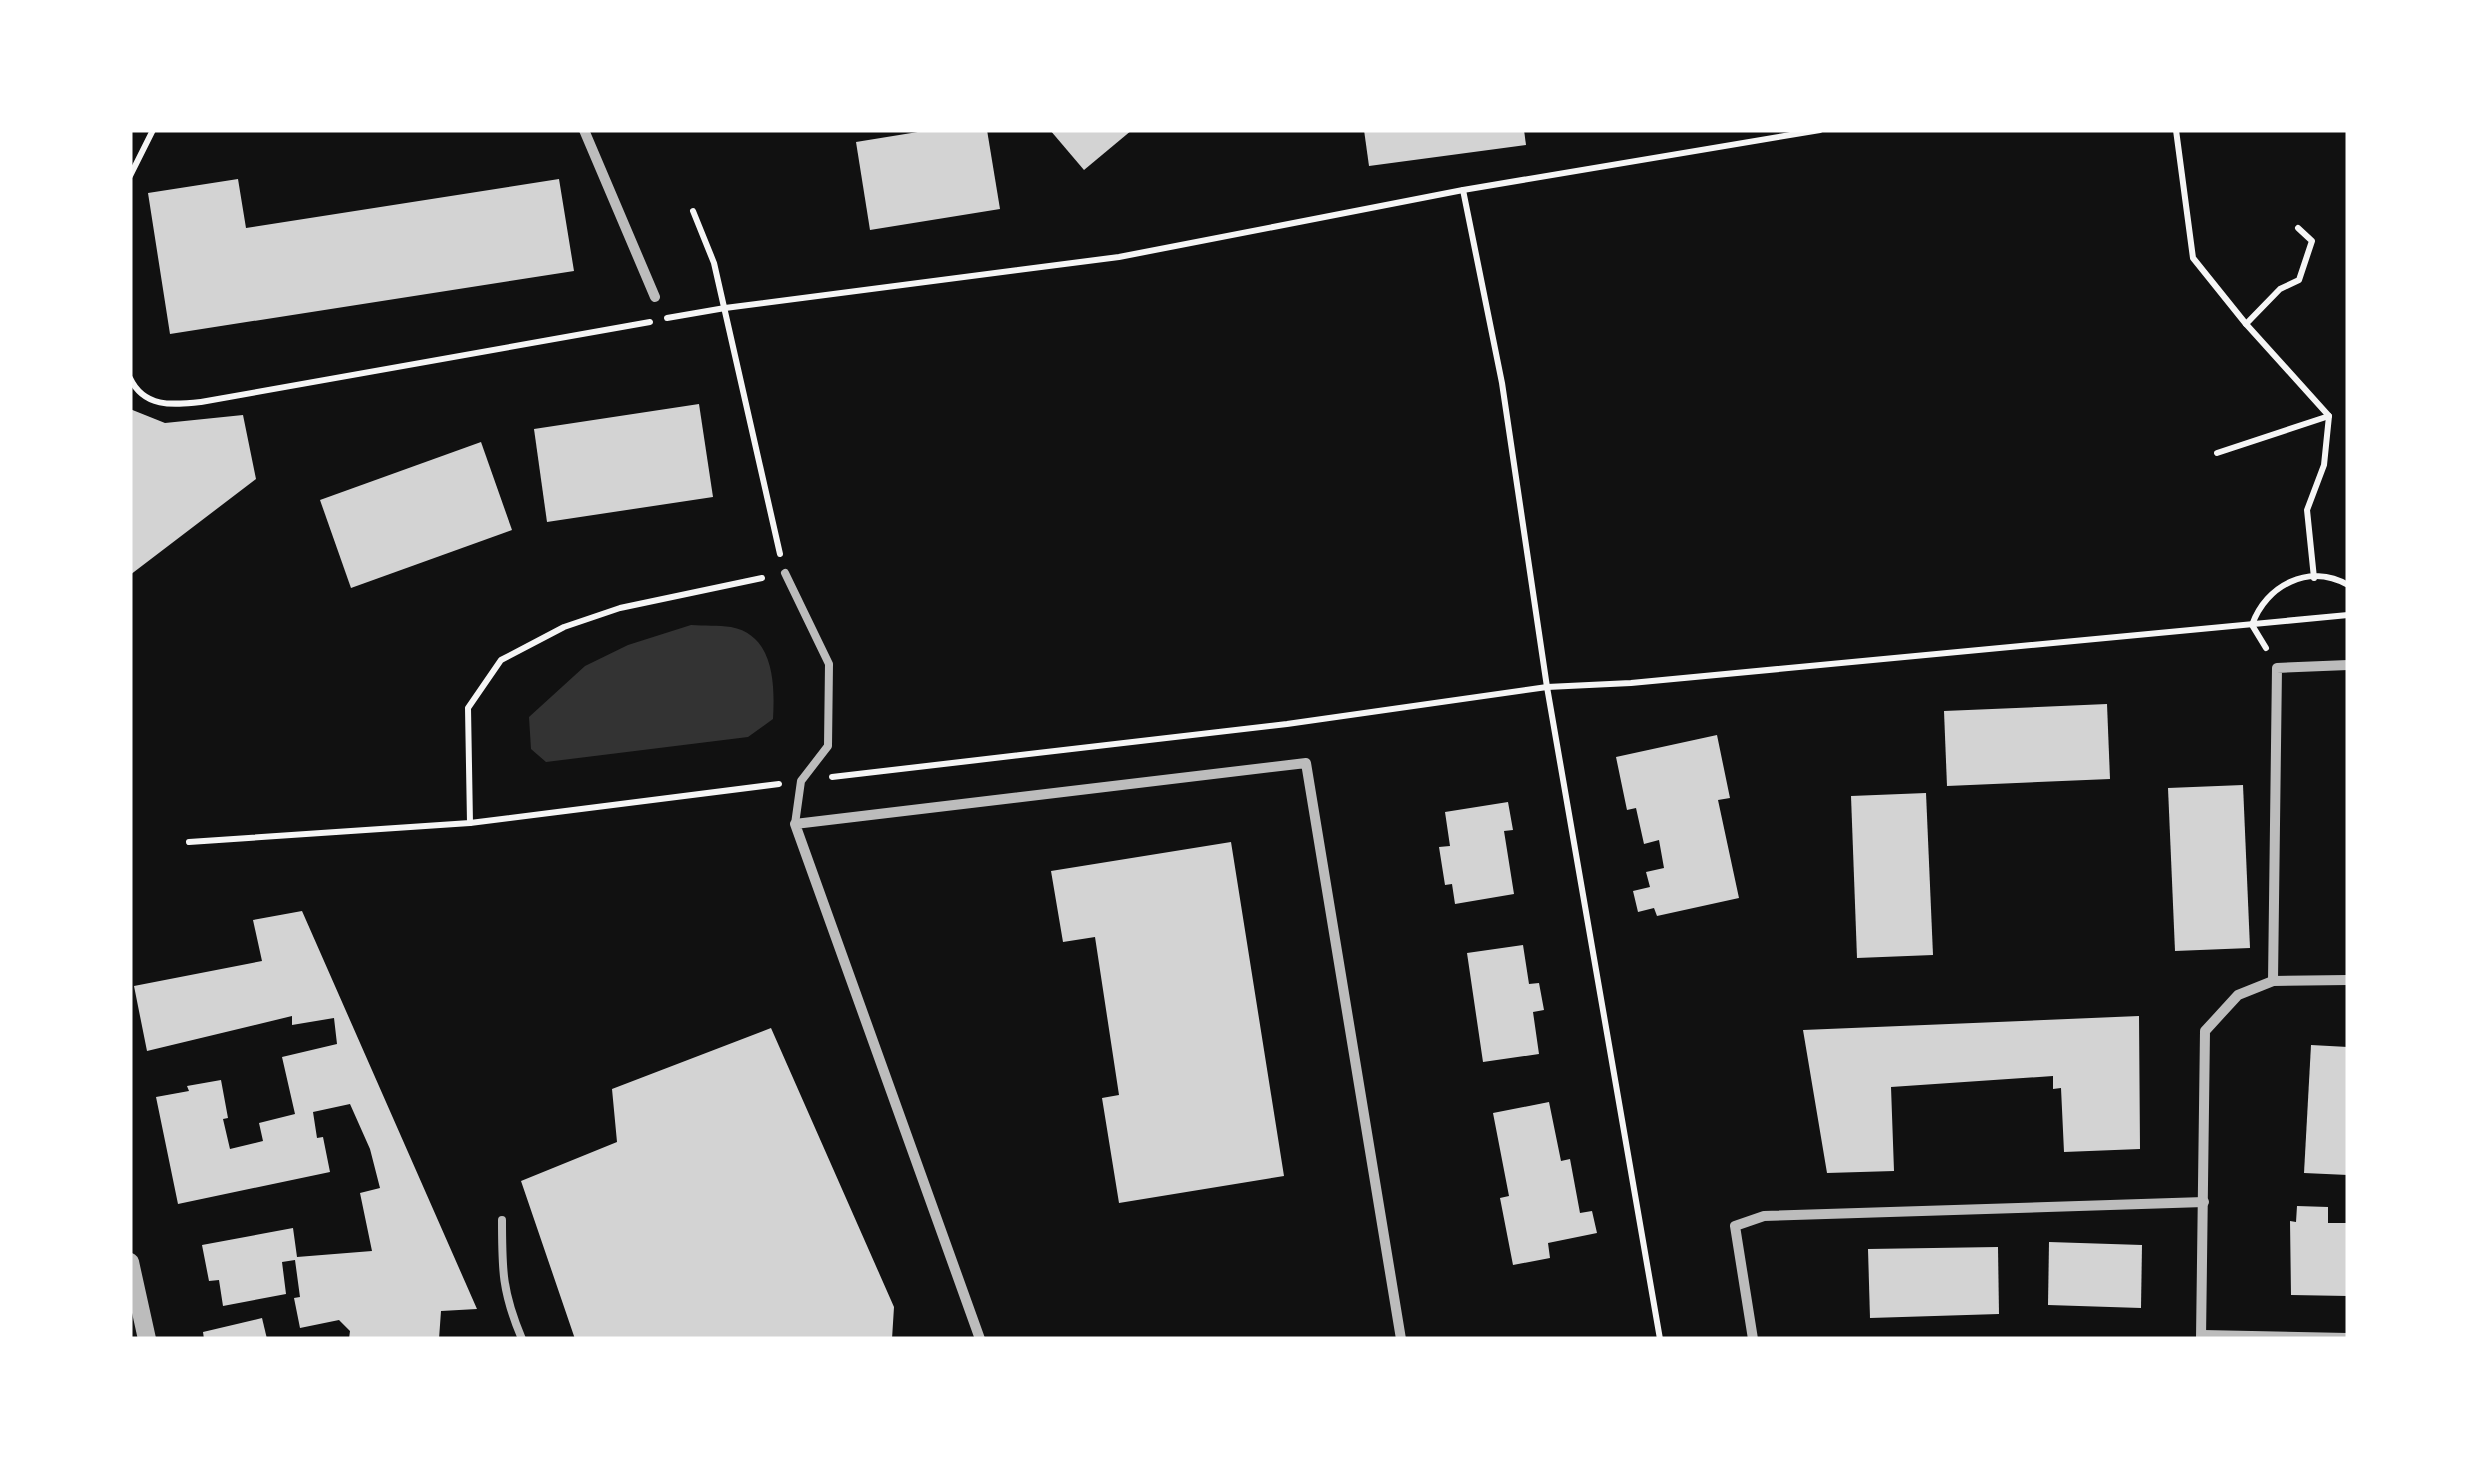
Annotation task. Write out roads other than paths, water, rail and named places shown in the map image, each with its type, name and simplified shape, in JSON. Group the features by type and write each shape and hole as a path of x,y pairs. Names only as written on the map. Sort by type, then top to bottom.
{"street":[{"path":"584,130 655,297"},
{"path":"2273,981 2277,668 2348,665"},
{"path":"980,1339 795,824 1306,763 1401,1339"},
{"path":"2348,980 2273,981 2238,995 2205,1031 2202,1337 2348,1338"},
{"path":"1753,1339 1736,1226 1764,1216 2204,1202"},
{"path":"130,1262 140,1328"}],"lane":[{"path":"785,573 829,664 828,746 801,781 795,824"},
{"path":"502,1220 502,1282 522,1339"}]}
